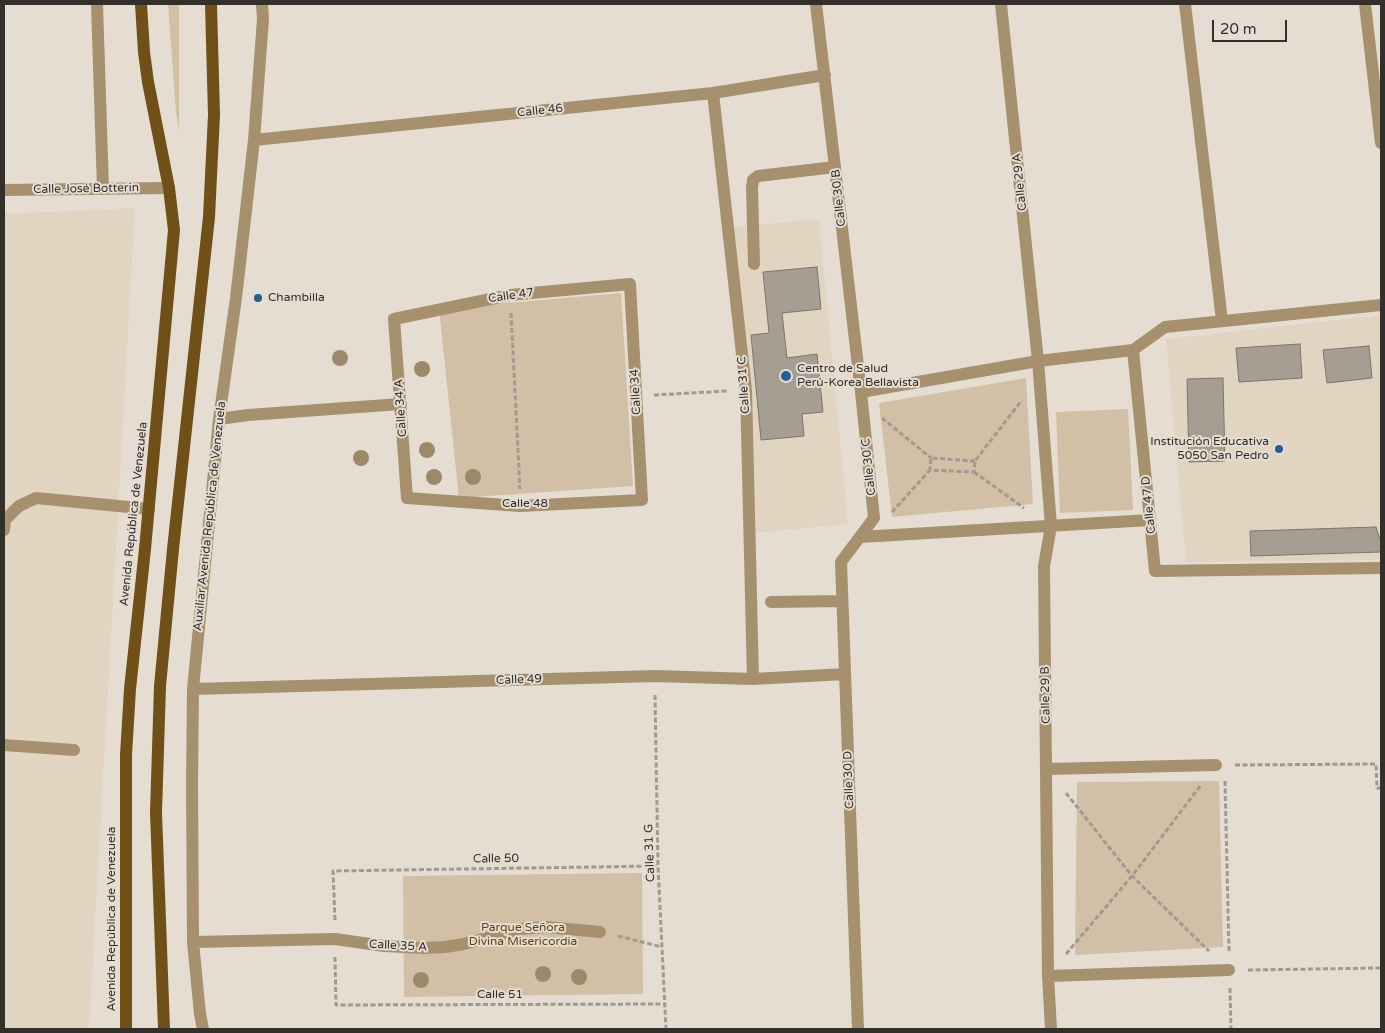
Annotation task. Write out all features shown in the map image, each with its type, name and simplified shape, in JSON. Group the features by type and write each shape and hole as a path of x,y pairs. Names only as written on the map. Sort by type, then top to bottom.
{"main road":[{"name":"Avenida República de Venezuela","path":"126,1029 126,754 130,689 149,509 174,230 169,188 148,82 141,4"},
{"path":"164,1029 156,812 160,686 209,217 214,115 211,4"},
{"path":"163,992 171,1029"}],"street":[{"path":"97,4 103,189"},
{"name":"Auxiliar Avenida República de Venezuela","path":"202,1029 193,942 193,690 219,419 236,298 254,140 263,19 262,4"},
{"name":"Calle 30 B","path":"816,4 862,396"},
{"name":"Calle 29 A","path":"1001,4 1038,361"},
{"path":"1185,4 1222,322"},
{"path":"1364,4 1381,143"},
{"name":"Calle 46","path":"254,140 713,93 825,75"},
{"name":"Calle 31 C","path":"713,93 746,390 753,678"},
{"path":"754,264 753,180 758,176 836,167"},
{"name":"Calle José Botterin","path":"4,190 169,188"},
{"name":"Calle 47","path":"394,319 510,295 630,284"},
{"name":"Calle 34","path":"630,284 642,500"},
{"path":"862,396 1038,361 1133,350 1165,327 1381,305"},
{"name":"Calle 34 A","path":"394,319 407,498"},
{"name":"Calle 47 D","path":"1133,350 1155,571 1381,568"},
{"name":"Calle 29 B","path":"1038,361 1050,526 1044,566 1048,976 1051,1029"},
{"name":"Calle 30 C","path":"862,396 874,518"},
{"path":"219,419 248,415 401,404"},
{"path":"4,530 5,520 19,506 36,498 149,509"},
{"name":"Calle 48","path":"407,498 520,506 642,500"},
{"path":"860,537 874,518"},
{"path":"860,537 1150,520"},
{"name":"Calle 30 D","path":"858,1029 841,562 860,537"},
{"path":"771,602 842,601"},
{"name":"Calle 49","path":"193,690 655,676 753,678 845,674"},
{"path":"4,745 74,750"},
{"path":"1047,769 1220,765"},
{"name":"Calle 35 A","path":"193,942 335,939 384,946 424,948 464,944 520,929 546,927 600,932"},
{"path":"1048,976 1229,970"}],"path":[{"path":"510,295 520,506"},
{"path":"636,396 746,390"},
{"path":"862,396 931,458 975,460"},
{"path":"974,472 975,460 1025,396"},
{"path":"874,518 887,516 930,470 931,458"},
{"path":"930,470 974,472 1050,526"},
{"name":"Calle 31 G","path":"655,676 658,866 666,1029"},
{"path":"1220,765 1376,764 1377,788 1381,788"},
{"path":"1048,976 1132,876 1220,765"},
{"path":"1220,765 1231,1029"},
{"path":"1047,769 1132,876 1229,970 1381,968"},
{"name":"Calle 50","path":"334,871 658,866"},
{"path":"600,932 662,947"},
{"name":"Calle 51","path":"336,1005 665,1004"}],"shaded area":[{"path":"135,208 89,1029 4,1029 4,214"},
{"name":"Centro de Salud Perú-Korea Bellavista","path":"819,219 848,524 753,533 723,228"},
{"name":"Institución Educativa 5050 San Pedro","path":"1381,315 1381,560 1186,562 1166,339"}],"green space":[{"path":"168,4 179,4 179,133 176,112"},
{"path":"621,293 633,486 459,498 439,309"},
{"path":"1026,378 1033,504 892,517 879,403"},
{"path":"1128,409 1133,510 1060,513 1056,412"},
{"path":"1219,781 1223,947 1075,955 1077,782"},
{"name":"Parque Señora Divina Misericordia","path":"642,873 643,994 404,997 403,876"}],"building":[{"path":"817,267 821,309 782,313 787,358 817,354 823,412 802,414 804,436 761,440 751,335 769,333 763,272"},
{"path":"1300,344 1302,378 1239,382 1236,348"},
{"path":"1369,346 1372,378 1327,383 1323,350"},
{"path":"1223,378 1225,461 1189,462 1187,379"},
{"path":"1376,527 1381,543 1381,552 1251,556 1250,531"}],"place":[{"name":"Chambilla","path":"258,298"},
{"name":"Centro de Salud Perú-Korea Bellavista","path":"786,376"},
{"name":"Institución Educativa 5050 San Pedro","path":"1279,449"}]}
